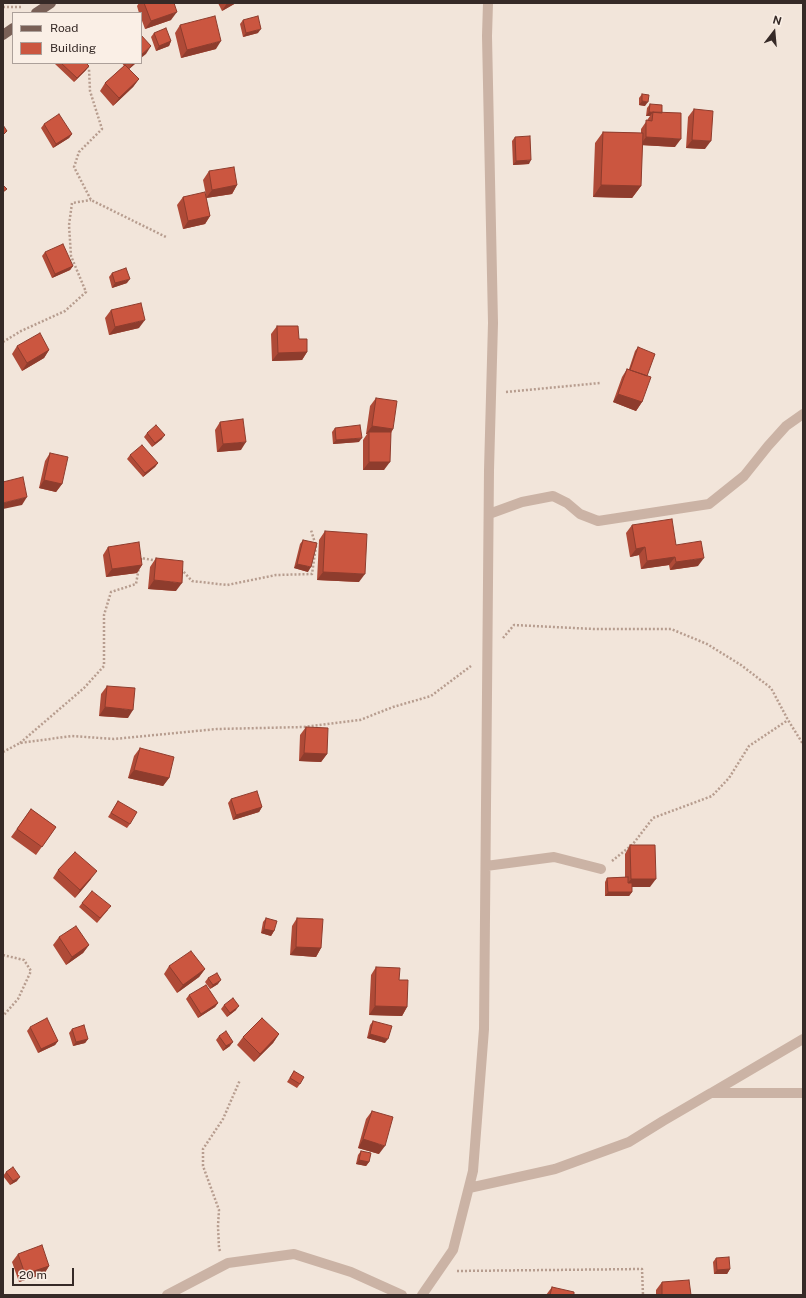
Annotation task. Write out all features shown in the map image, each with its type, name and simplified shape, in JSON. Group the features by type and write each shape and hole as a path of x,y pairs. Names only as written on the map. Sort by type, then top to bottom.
{"main road":[{"path":"38,12 51,3"},
{"path":"3,35 12,29"}],"street":[{"path":"422,1295 453,1250 474,1171 484,1028 489,514 493,323 488,3"},
{"path":"489,514 522,502 553,496 567,503 580,514 598,521 709,504 744,476 786,426 803,414"},
{"path":"486,866 554,857 601,869"},
{"path":"469,1188 555,1169 629,1142 803,1039"},
{"path":"711,1094 803,1093"},
{"path":"166,1295 228,1264 294,1254 351,1272 402,1295"}],"path":[{"path":"86,64 89,70 90,91 102,129 79,152 74,167 91,200"},
{"path":"3,342 21,331 65,311 86,292 71,256 69,225 72,203 91,200 166,237"},
{"path":"491,394 600,383"},
{"path":"178,566 192,581 227,584 276,575 312,574 316,546 311,530"},
{"path":"3,752 20,743 84,688 104,666 104,615 111,592 136,584 141,558 160,561"},
{"path":"20,743 72,736 114,739 217,729 304,727 360,720 393,707 431,696 488,654 514,625 594,629 671,629 707,644 741,665 771,688 803,744"},
{"path":"601,869 633,844 653,818 712,796 729,778 749,746 788,720"},
{"path":"3,955 24,960 31,971 18,999 3,1016"},
{"path":"228,1264 219,1248 219,1210 203,1166 203,1149 223,1119 240,1080"},
{"path":"438,1272 642,1269 643,1295"}],"building":[{"path":"144,3 174,3 177,12 151,21"},
{"path":"215,16 221,41 187,50 180,25"},
{"path":"258,16 261,29 246,33 243,20"},
{"path":"166,28 171,41 159,46 154,33"},
{"path":"142,36 151,46 142,54"},
{"path":"62,64 87,64 89,66 77,78"},
{"path":"125,65 139,79 119,98 105,83"},
{"path":"642,94 649,95 648,102 642,101"},
{"path":"650,104 662,105 662,113 649,112"},
{"path":"694,109 713,111 711,141 692,140"},
{"path":"653,112 681,113 681,139 646,137 646,120 652,121"},
{"path":"59,114 72,134 56,144 44,124"},
{"path":"3,125 7,131 3,135"},
{"path":"603,132 643,133 641,186 601,185"},
{"path":"530,136 531,160 516,161 515,137"},
{"path":"234,167 237,185 212,190 209,171"},
{"path":"3,185 7,189 3,192"},
{"path":"205,192 210,216 188,221 183,197"},
{"path":"63,244 73,266 55,274 45,252"},
{"path":"126,268 130,279 115,283 112,273"},
{"path":"141,303 145,320 115,327 111,310"},
{"path":"277,326 298,326 299,339 307,339 307,352 278,353"},
{"path":"40,333 49,350 27,363 17,346"},
{"path":"638,347 655,354 647,376 630,370"},
{"path":"627,369 651,377 642,402 618,394"},
{"path":"376,398 397,401 393,429 372,426"},
{"path":"243,419 246,442 223,444 220,422"},
{"path":"156,425 165,435 155,443 147,433"},
{"path":"360,425 362,438 336,440 335,428"},
{"path":"369,432 391,432 390,462 369,462"},
{"path":"142,445 158,463 145,473 130,455"},
{"path":"50,453 68,457 62,484 44,480"},
{"path":"23,477 27,497 3,503 3,482"},
{"path":"672,519 676,545 701,541 704,558 676,562 675,557 647,561 645,547 636,549 632,525"},
{"path":"325,531 367,534 365,574 323,572"},
{"path":"303,540 317,543 311,567 297,564"},
{"path":"139,542 142,565 112,569 108,547"},
{"path":"156,558 183,561 182,583 154,580"},
{"path":"107,686 135,688 133,710 105,707"},
{"path":"306,727 328,728 327,754 304,753"},
{"path":"140,748 174,757 169,778 134,770"},
{"path":"257,791 262,807 236,815 231,799"},
{"path":"118,801 137,812 130,824 111,813"},
{"path":"31,809 56,827 42,847 17,829"},
{"path":"630,845 655,845 656,879 631,879"},
{"path":"75,852 97,871 80,890 58,870"},
{"path":"628,877 628,883 632,883 632,892 608,892 607,878"},
{"path":"92,891 111,906 100,918 82,903"},
{"path":"266,918 277,921 274,931 264,929"},
{"path":"297,918 323,919 321,948 296,947"},
{"path":"76,926 89,945 72,957 59,937"},
{"path":"191,951 205,969 183,985 169,966"},
{"path":"376,967 400,968 399,980 408,980 407,1007 375,1006"},
{"path":"217,973 221,980 213,985 208,978"},
{"path":"206,985 218,1003 201,1014 189,995"},
{"path":"233,998 239,1006 230,1013 224,1005"},
{"path":"47,1018 58,1041 41,1049 30,1027"},
{"path":"262,1018 279,1034 260,1054 243,1037"},
{"path":"373,1021 392,1026 388,1039 370,1034"},
{"path":"84,1025 88,1039 76,1042 72,1029"},
{"path":"226,1031 233,1042 226,1046 219,1036"},
{"path":"294,1071 304,1077 300,1084 290,1078"},
{"path":"372,1111 393,1117 385,1146 363,1139"},
{"path":"361,1151 371,1153 369,1162 359,1160"},
{"path":"13,1167 20,1177 13,1181 6,1172"},
{"path":"42,1245 49,1266 25,1274 18,1254"},
{"path":"729,1257 730,1269 717,1270 716,1258"},
{"path":"689,1280 691,1295 662,1295 662,1282"},
{"path":"552,1287 574,1292 574,1295 550,1295"}]}
